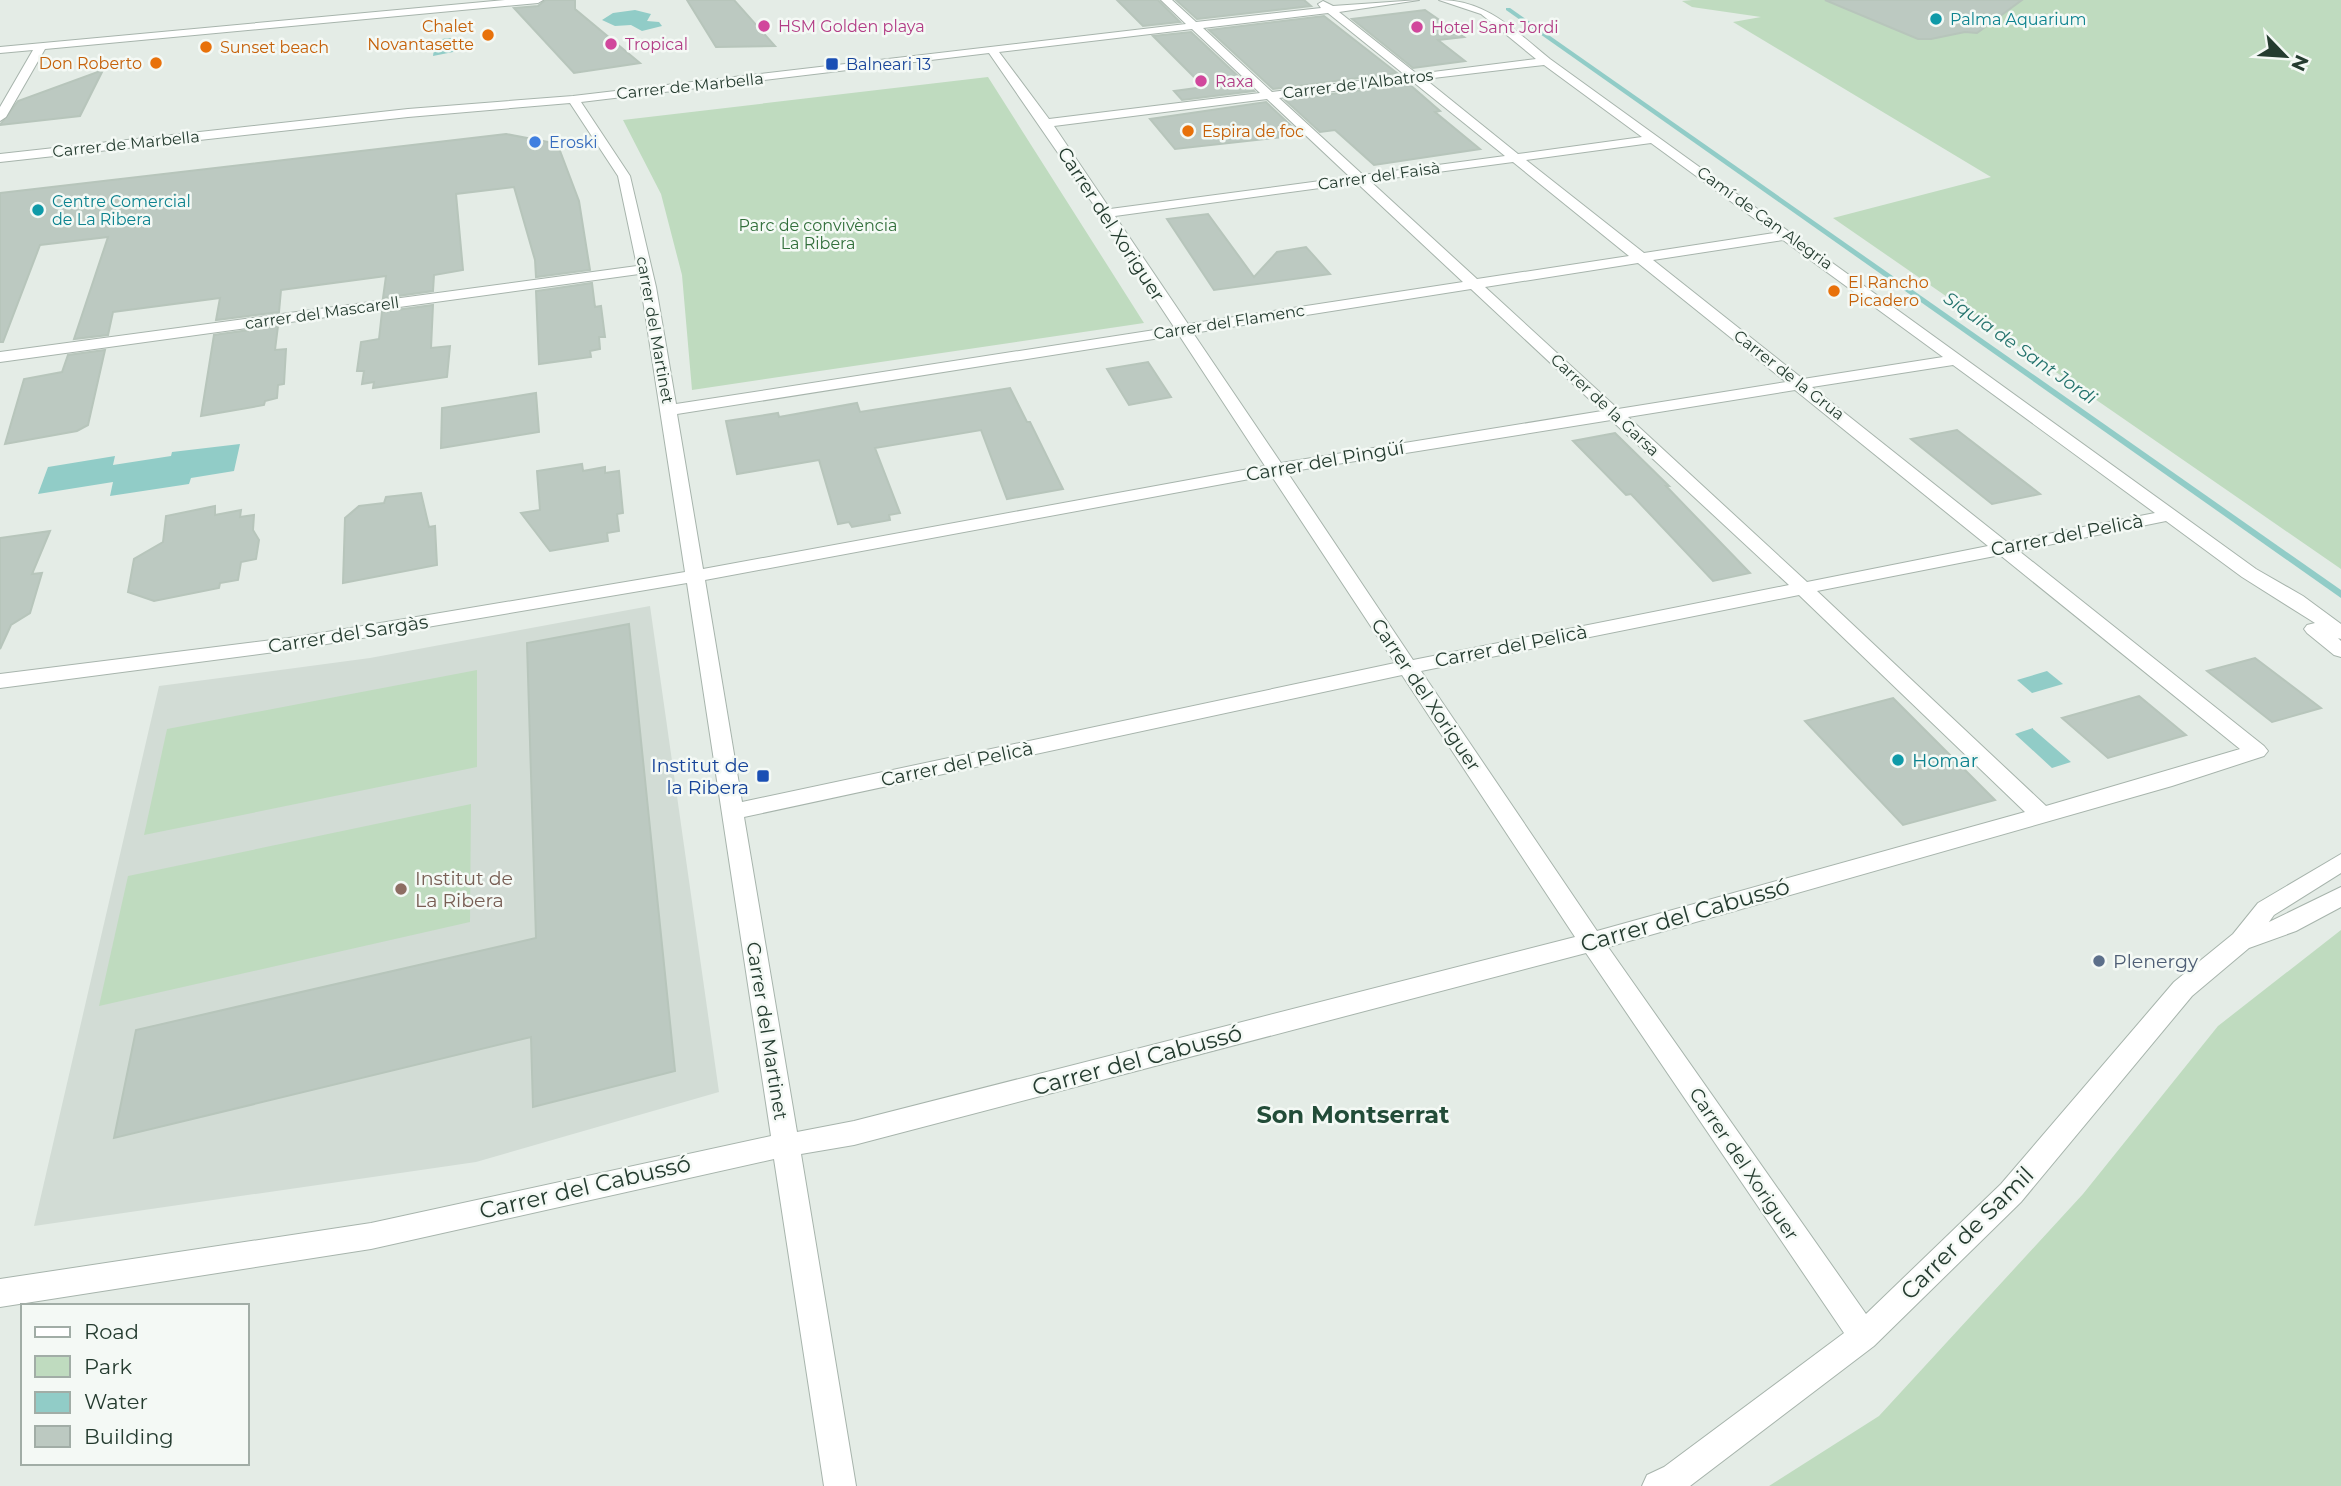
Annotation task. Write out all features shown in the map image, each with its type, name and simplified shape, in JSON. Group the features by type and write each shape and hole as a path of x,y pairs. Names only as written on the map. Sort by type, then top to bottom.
{"street":[{"path":"0,50 538,0"},
{"name":"Carrer de la Garsa","path":"1166,0 1803,588 2041,814"},
{"name":"Carrer de Marbella","path":"0,158 408,113 573,99 993,51 1195,26 1324,4 1414,0"},
{"path":"1444,0 1484,6"},
{"path":"1450,0 1464,0"},
{"name":"Carrer de la Grua","path":"1324,4 2257,751"},
{"name":"Camí de Can Alegria","path":"1484,6 1546,61 1959,359 2249,573 2296,600 2341,633"},
{"path":"0,117 41,46"},
{"name":"Carrer del Xoriguer","path":"993,51 1046,123 1103,214 1592,942 1864,1336"},
{"name":"Carrer de l'Albatros","path":"1046,123 1546,61"},
{"name":"carrer del Martinet","path":"573,99 624,176 645,269 694,576"},
{"name":"Carrer del Faisà","path":"1103,214 1654,139"},
{"name":"Carrer del Flamenc","path":"669,410 1788,235"},
{"name":"carrer del Mascarell","path":"0,357 645,269"},
{"name":"Carrer del Pingüí","path":"694,576 1275,469 1959,359"},
{"name":"Carrer del Pelicà","path":"731,812 1408,667 2170,515"},
{"name":"Camí de Can Alegria","path":"2249,573 2280,603 2341,651"},
{"name":"Carrer del Sargàs","path":"0,681 297,643 694,576"},
{"name":"Carrer del Martinet","path":"694,576 840,1486"},
{"name":"Carrer del Cabussó","path":"0,1293 371,1236 715,1158 854,1133 1592,942 2164,781 2257,751"},
{"name":"Carrer de Samil","path":"1658,1486 1675,1478 1864,1336 2011,1193 2183,989 2241,941 2266,909 2341,862"},
{"name":"Carrer de Samil","path":"2241,941 2288,925 2341,896"}],"shaded area":[{"name":"Institut de La Ribera","path":"650,606 719,1092 476,1162 34,1226 159,686 370,658"}],"green space":[{"path":"2341,0 2341,569 1833,218 1991,177 1733,22 1761,17 1692,7 1682,1"},
{"name":"Parc de convivència La Ribera","path":"988,77 1144,323 692,390 682,275 661,194 623,120"},
{"path":"477,670 477,767 144,835 167,729"},
{"path":"471,804 470,922 99,1006 128,876"},
{"path":"2341,930 2341,1486 1769,1486 1879,1416 2083,1194 2218,1026"}],"water":[{"path":"635,10 651,14 647,21 659,22 662,26 642,31 631,25 615,26 602,20 613,13"},
{"path":"447,38 463,39 468,45 453,52 433,56 434,49 423,47 429,42"},
{"path":"240,444 234,471 191,478 189,484 110,496 113,482 38,494 48,467 115,456 113,465 171,456 172,452"},
{"path":"2047,671 2063,684 2032,693 2017,680"},
{"path":"2033,728 2071,762 2052,768 2015,734"}],"building":[{"path":"545,0 575,0 575,9 640,63 574,73 514,8 538,6"},
{"path":"687,0 734,0 775,46 716,47"},
{"path":"1117,0 1158,0 1180,22 1143,26"},
{"path":"1176,0 1304,0 1311,6 1197,19"},
{"name":"Palma Aquarium","path":"1825,0 2022,0 1977,33 1965,32 1918,39"},
{"path":"1425,10 1464,37 1438,40 1465,61 1413,68 1352,19"},
{"path":"1324,16 1397,73 1273,89 1209,30"},
{"path":"1191,32 1254,91 1182,100 1174,91 1204,87 1153,36"},
{"path":"103,70 80,116 0,125 18,101"},
{"path":"1409,84 1440,111 1435,112 1480,149 1374,165 1335,130 1320,132 1285,100"},
{"path":"1266,102 1301,135 1175,149 1150,119"},
{"path":"506,134 548,142 560,151 579,201 590,270 536,277 535,260 514,187 456,194 463,270 434,275 433,291 383,298 386,276 281,290 279,312 216,320 220,298 113,312 108,335 74,339 108,237 40,245 3,342 0,342 0,193"},
{"path":"1208,214 1254,277 1277,252 1306,247 1330,274 1214,290 1167,219"},
{"path":"592,283 595,307 601,306 605,337 599,337 600,349 590,351 591,357 539,364 536,291"},
{"path":"433,305 431,348 450,346 447,377 373,388 374,382 362,384 364,371 357,371 361,342 379,339 382,312"},
{"path":"278,326 275,350 286,349 284,384 278,385 277,398 265,401 264,405 201,416 214,335"},
{"path":"105,350 88,425 77,431 5,444 24,379 62,372 68,355"},
{"path":"1148,362 1171,397 1129,405 1107,369"},
{"path":"1010,388 1063,489 1007,499 981,430 875,448 900,513 889,515 890,520 852,527 849,522 838,524 819,460 737,474 726,421 778,413 779,417 857,403 860,412"},
{"path":"536,393 539,432 441,448 442,408"},
{"path":"1957,430 2040,494 1992,504 1911,439"},
{"path":"1615,433 1750,573 1713,581 1631,494 1626,495 1573,441"},
{"path":"582,464 583,471 605,467 605,473 619,471 623,513 617,514 619,531 607,533 608,541 550,551 521,513 540,510 537,471"},
{"path":"421,493 429,527 435,526 437,565 343,583 345,518 359,506 384,503 386,497"},
{"path":"215,506 215,515 241,510 240,517 254,515 253,530 259,540 256,559 241,562 238,580 220,583 219,588 154,601 128,592 134,559 163,542 166,516"},
{"path":"50,531 32,574 42,573 30,613 11,625 0,649 0,538"},
{"path":"629,624 675,1071 533,1107 531,1037 114,1138 136,1030 536,938 527,643"},
{"path":"2255,658 2321,708 2272,722 2207,671"},
{"path":"2139,696 2186,735 2108,758 2062,718"},
{"name":"Homar","path":"1893,698 1995,800 1903,825 1805,721"}],"waterway":[{"name":"Síquia de Sant Jordi","path":"1508,9 2341,595"}],"place":[{"name":"Palma Aquarium","path":"1936,19"},
{"name":"HSM Golden playa","path":"764,26"},
{"name":"Hotel Sant Jordi","path":"1417,27"},
{"name":"Chalet Novantasette","path":"488,35"},
{"name":"Tropical","path":"611,44"},
{"name":"Sunset beach","path":"206,47"},
{"name":"Don Roberto","path":"156,63"},
{"name":"Balneari 13","path":"832,64"},
{"name":"Raxa","path":"1201,81"},
{"name":"Espira de foc","path":"1188,131"},
{"name":"Eroski","path":"535,142"},
{"name":"Centre Comercial de La Ribera","path":"38,210"},
{"name":"El Rancho Picadero","path":"1834,291"},
{"name":"Homar","path":"1898,760"},
{"name":"Institut de la Ribera","path":"763,776"},
{"name":"Institut de La Ribera","path":"401,889"},
{"name":"Plenergy","path":"2099,961"}],"district":[{"name":"Son Montserrat","path":"1353,1114"}]}
